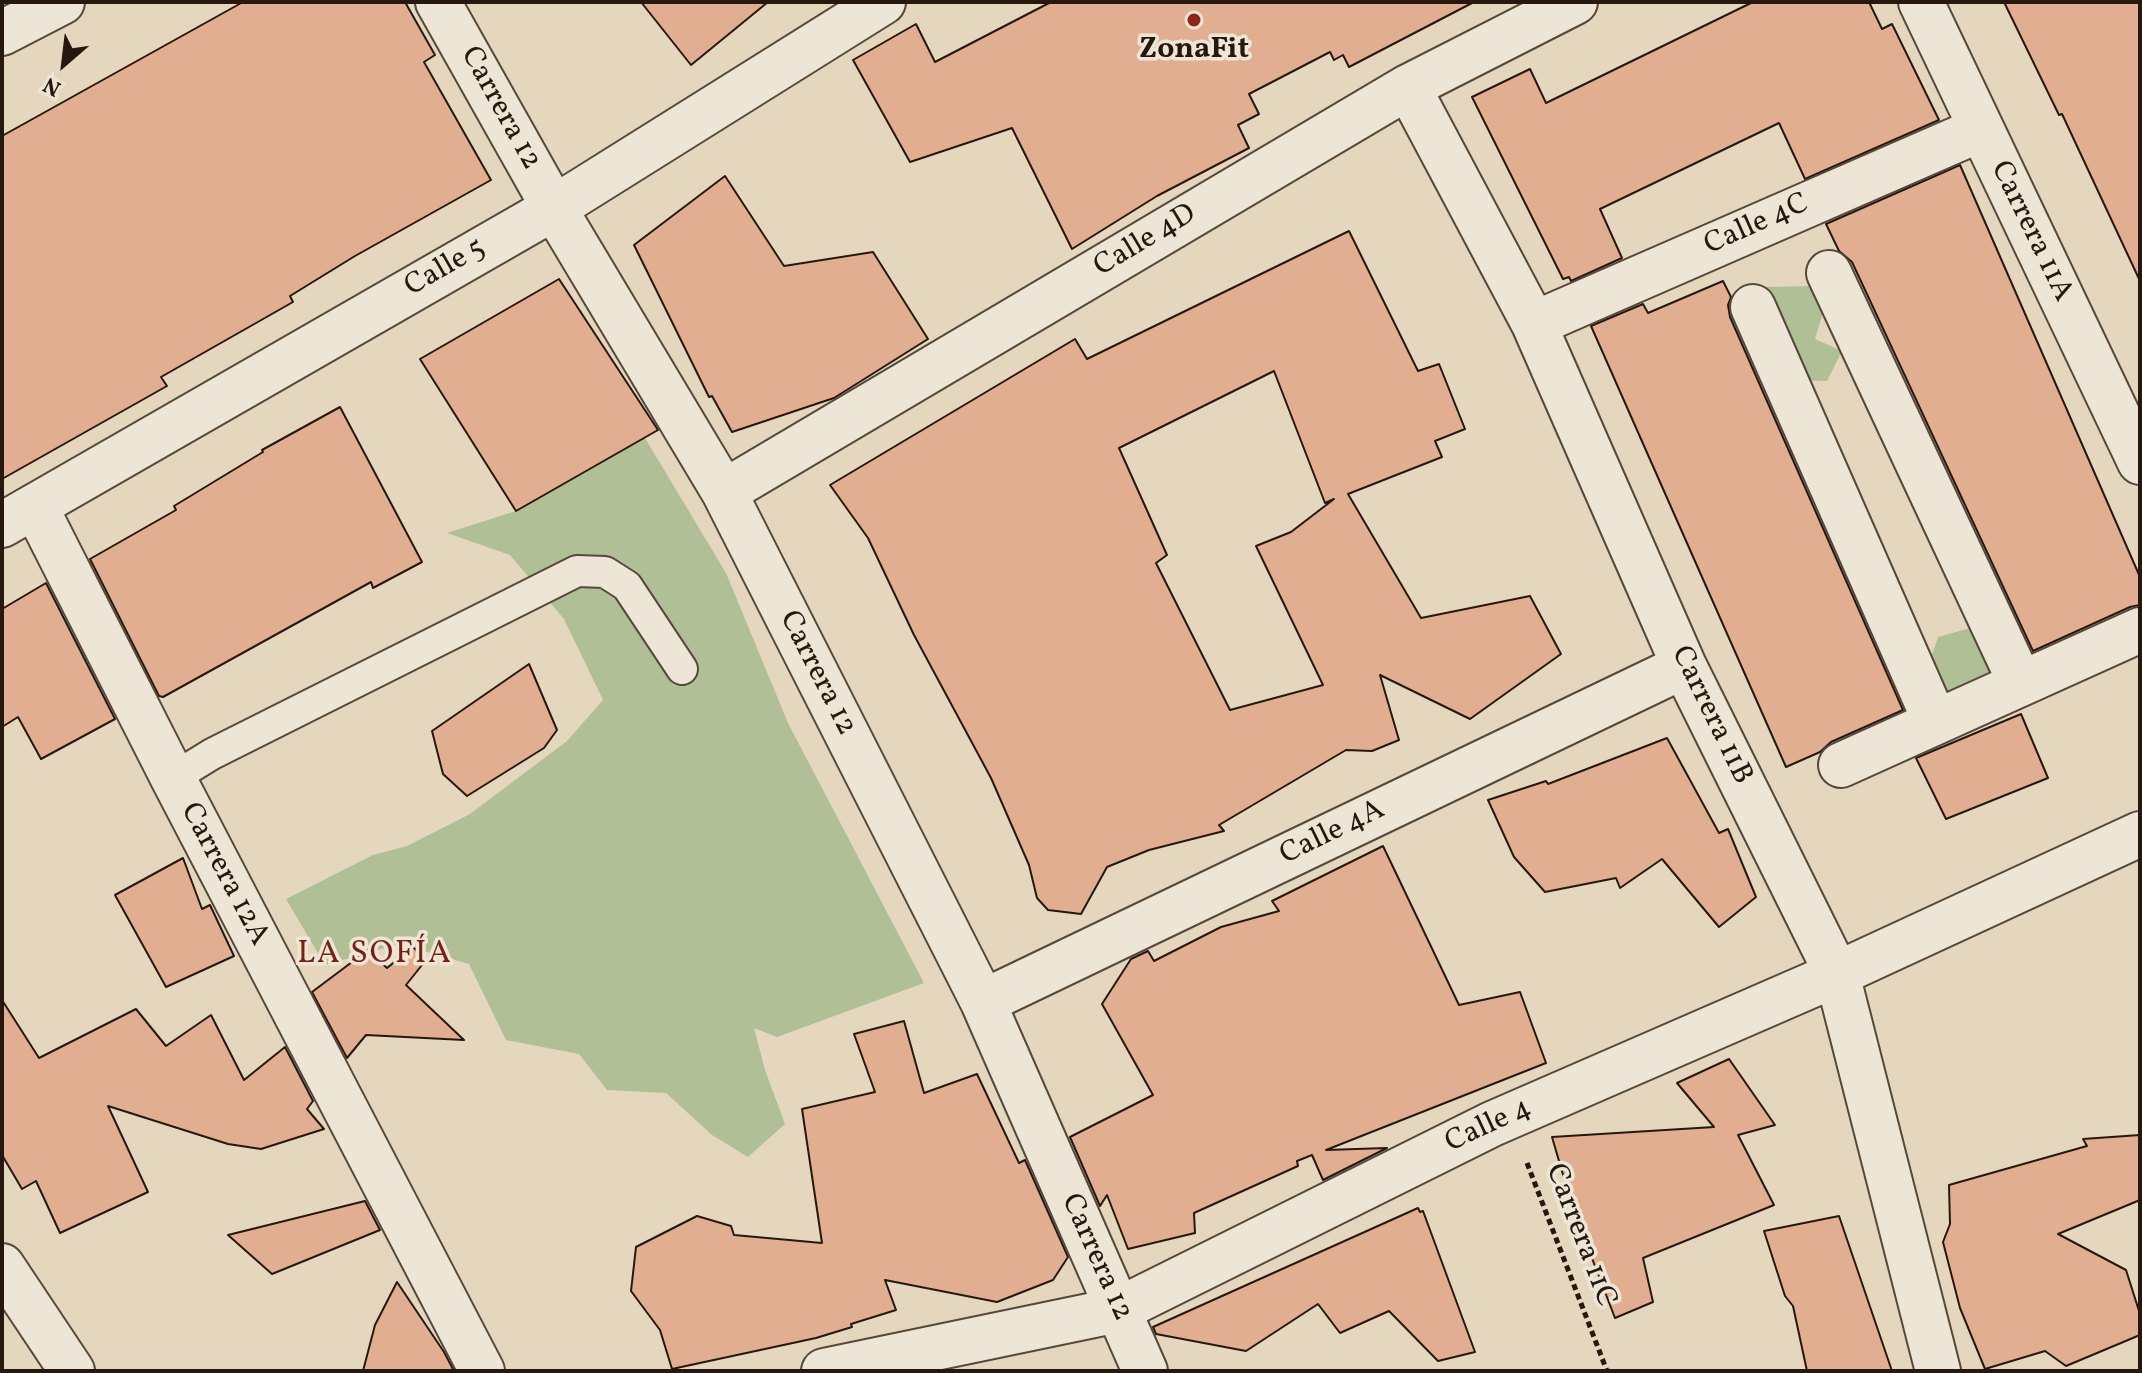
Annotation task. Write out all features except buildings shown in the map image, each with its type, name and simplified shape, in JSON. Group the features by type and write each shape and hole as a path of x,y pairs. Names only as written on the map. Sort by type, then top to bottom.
{"street":[{"path":"2,33 62,2"},
{"name":"Carrera 12","path":"438,2 554,208 724,492 983,1002 1145,1371"},
{"name":"Calle 5","path":"19,515 554,208 883,2"},
{"name":"Calle 4D","path":"724,492 1408,87 1575,2"},
{"name":"Carrera 11A","path":"1921,2 2140,462"},
{"name":"Carrera 11B","path":"1408,87 1534,324 1684,666 1837,974 1938,1371"},
{"name":"Calle 4C","path":"1534,324 1981,129"},
{"path":"1829,273 2020,682"},
{"path":"1753,307 1935,721"},
{"name":"Carrera 12A","path":"19,515 173,778 482,1371"},
{"path":"1841,765 2140,630"},
{"name":"Calle 4A","path":"983,1002 1684,666"},
{"name":"Calle 4","path":"824,1371 1118,1310 1510,1116 1837,974 2140,834"},
{"path":"2,1266 72,1371"}],"lane":[{"path":"173,778 226,747 577,571 605,572 627,586 682,669"}],"path":[{"name":"Carrera 11C","path":"1510,1116 1607,1371"}],"green space":[{"path":"1811,286 1825,306 1815,339 1842,351 1827,381 1786,380 1766,287"},
{"path":"645,438 726,573 788,723 924,983 777,1037 754,1028 765,1070 785,1124 748,1157 712,1135 666,1093 607,1090 579,1054 506,1040 469,964 399,944 325,965 286,899 373,855 407,846 470,814 567,741 603,700 564,619 510,555 447,533 516,511"},
{"path":"1974,627 1995,675 1944,697 1923,681 1938,637"}],"place":[{"name":"ZonaFit","path":"1194,20"}],"district":[{"name":"LA SOFÍA","path":"375,956"}]}
